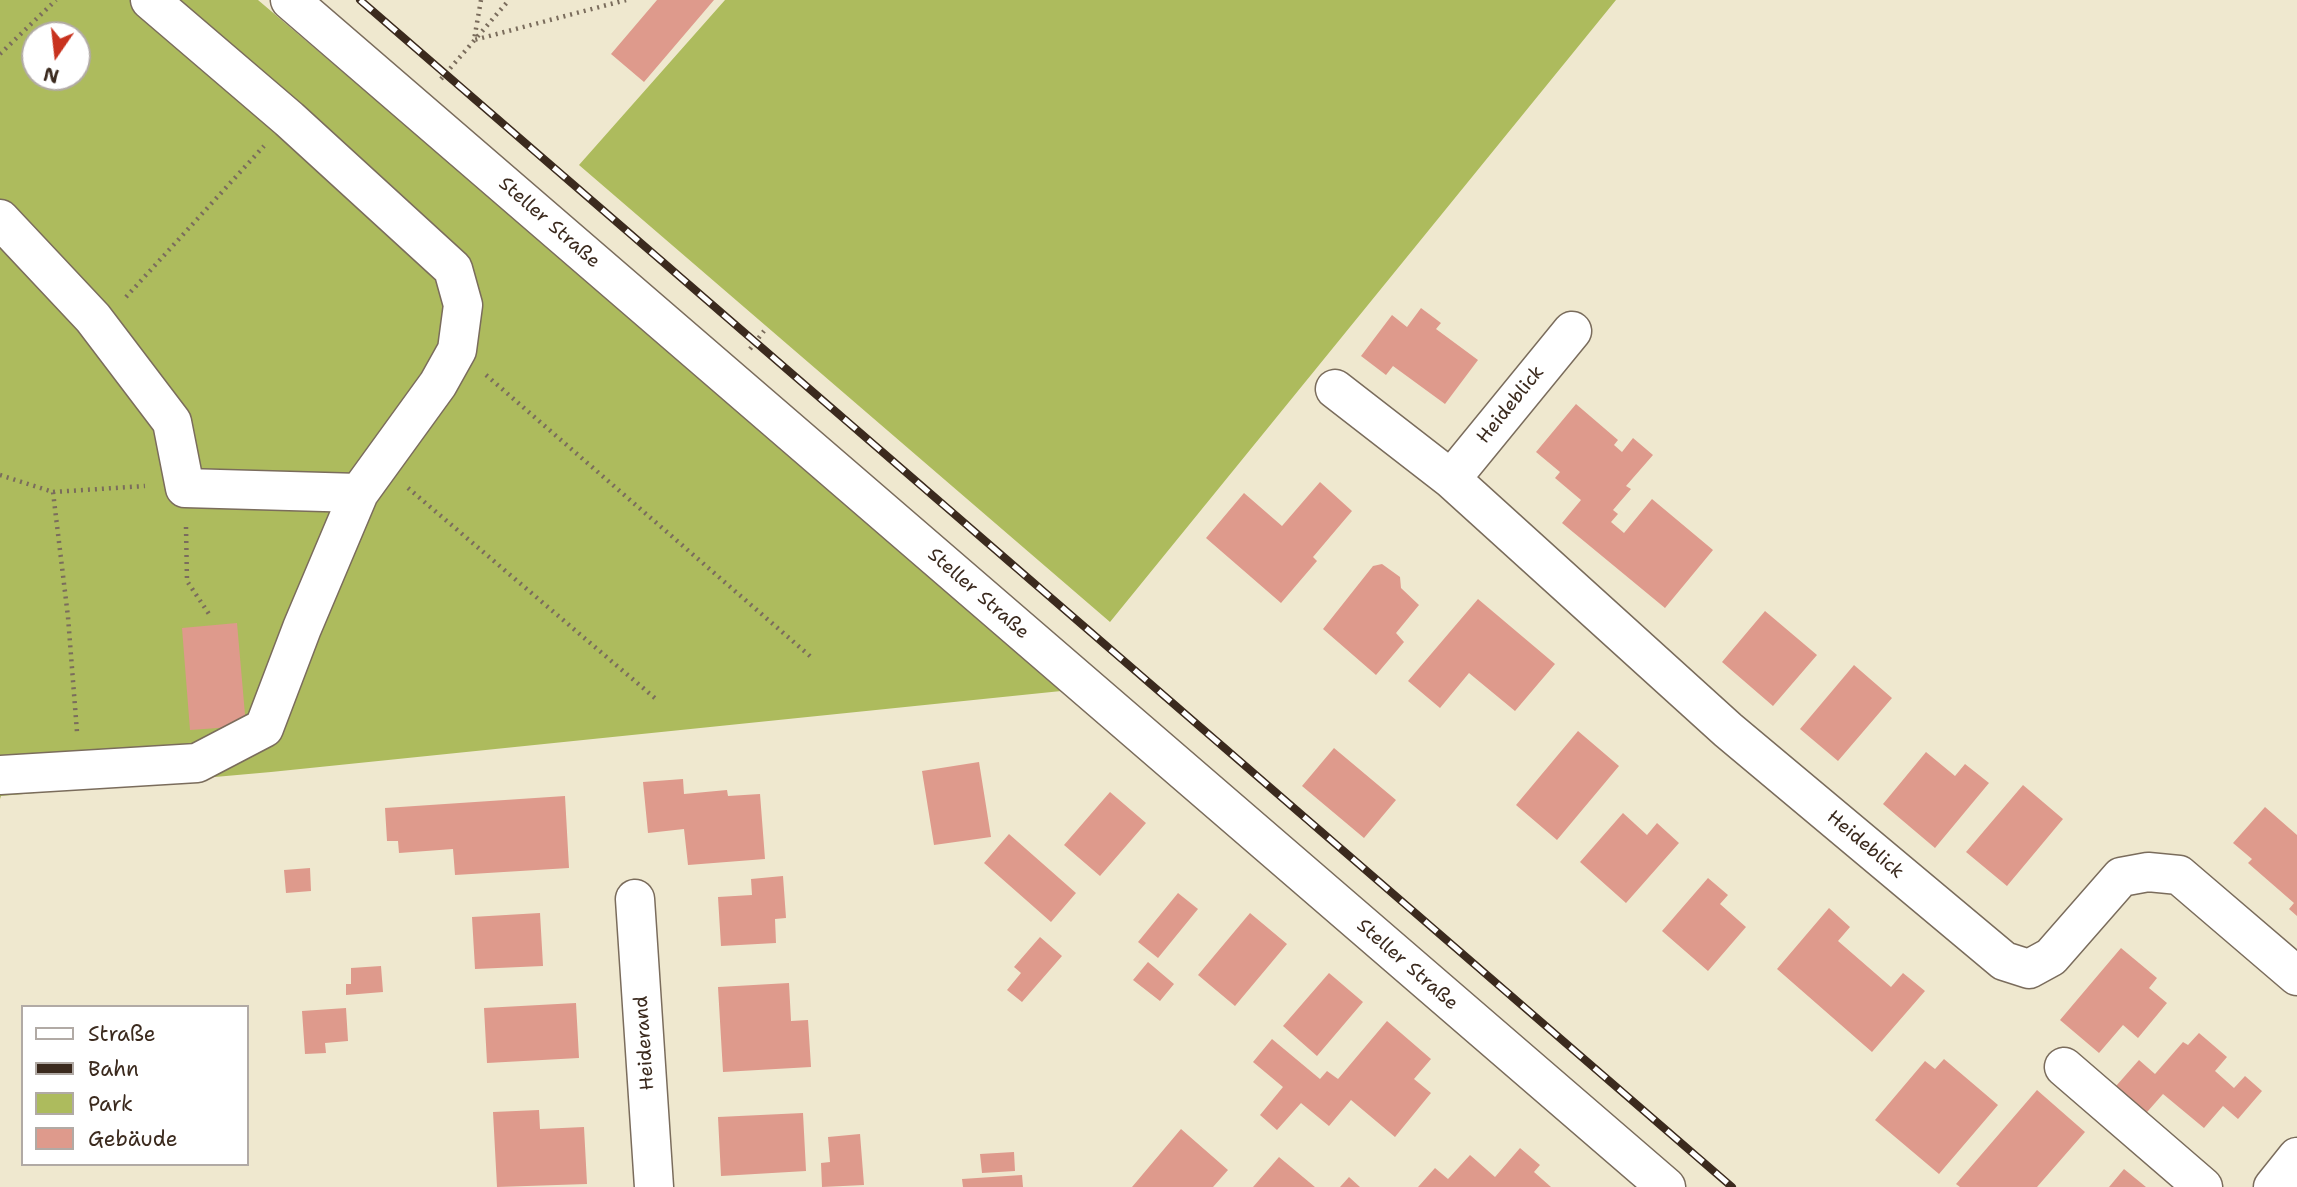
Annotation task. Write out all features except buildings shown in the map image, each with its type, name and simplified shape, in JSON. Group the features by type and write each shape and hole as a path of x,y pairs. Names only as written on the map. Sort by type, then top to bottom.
{"street":[{"path":"0,775 197,763 264,728 307,615 369,478 438,384 457,349 463,305 453,269 289,119 150,0"},
{"name":"Steller Straße","path":"290,0 1666,1187"},
{"path":"0,219 99,326 172,422 185,488 369,478"},
{"name":"Heideblick","path":"1451,479 1572,331"},
{"name":"Heideblick","path":"1335,389 1451,479 1728,730 2004,961 2029,969 2052,957 2121,877 2148,872 2179,874 2297,976"},
{"name":"Heiderand","path":"635,899 654,1187"},
{"path":"2064,1067 2203,1187"},
{"path":"2273,1187 2297,1157"}],"path":[{"path":"0,54 56,0"},
{"path":"474,40 481,0"},
{"path":"413,105 446,74 509,0"},
{"path":"474,40 626,0"},
{"path":"99,326 289,119"},
{"path":"457,349 811,657"},
{"path":"0,475 53,492 130,486 185,488 187,580 211,617"},
{"path":"369,478 656,699"},
{"path":"53,492 68,618 80,770"}],"green space":[{"path":"0,0 258,0 1071,690 271,772 1,796 0,799"},
{"path":"725,0 1616,0 1110,622 579,165"}],"railway":[{"path":"360,0 1732,1187"}]}
